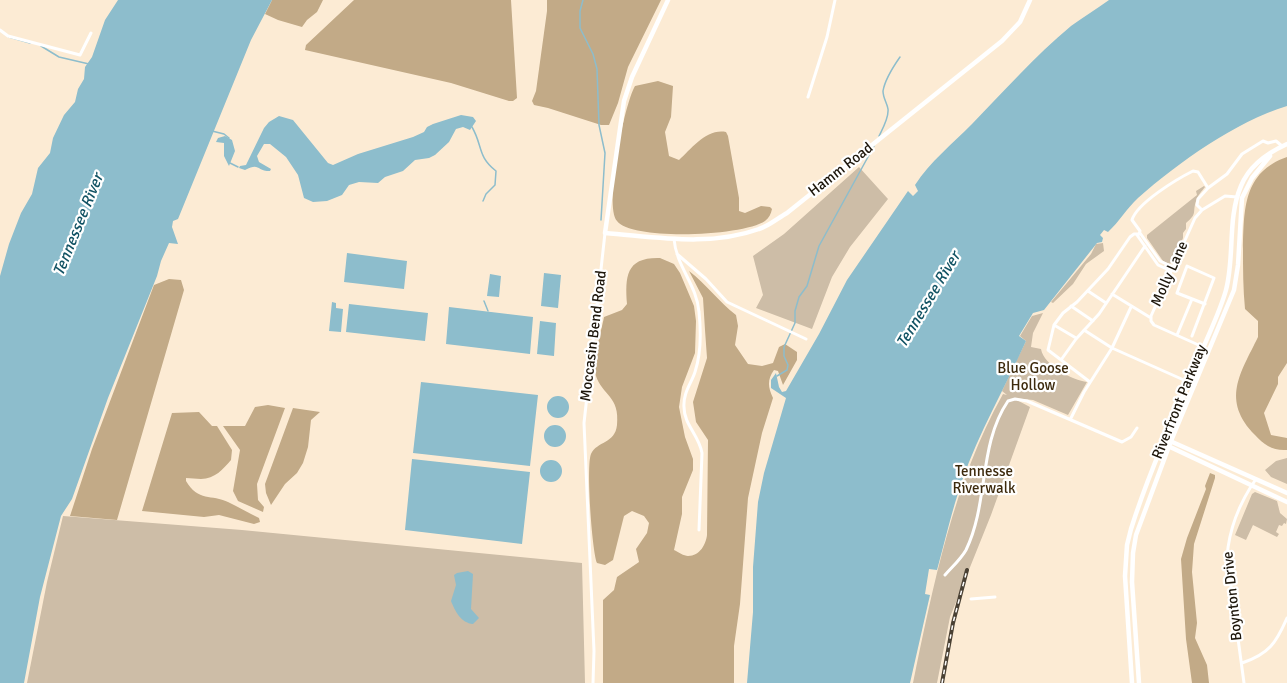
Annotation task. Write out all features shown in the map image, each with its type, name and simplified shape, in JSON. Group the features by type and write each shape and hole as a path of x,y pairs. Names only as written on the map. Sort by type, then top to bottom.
{"main road":[{"name":"Moccasin Bend Road","path":"605,233 624,101 632,77 668,0"},
{"name":"Hamm Road","path":"605,233 695,241 727,238 761,229 787,213 1002,41 1020,22 1030,0"},
{"name":"Riverfront Parkway","path":"1139,683 1132,582 1132,537 1137,512 1164,440 1226,291 1231,262 1233,214 1239,198 1261,166 1270,156 1287,144 1282,146"},
{"name":"Riverfront Parkway","path":"1132,683 1125,560 1132,537 1234,290 1238,265 1239,198"},
{"path":"1164,440 1171,441 1287,493"},
{"path":"1164,440 1169,447 1287,502"}],"street":[{"path":"808,97 827,37 835,0"},
{"path":"0,30 8,36 80,55 91,33"},
{"path":"1172,269 1160,261 1139,232 1132,220 1133,215 1191,171 1196,171 1208,188 1227,174 1242,154 1260,142 1276,141 1282,146"},
{"name":"Molly Lane","path":"1208,188 1197,201 1197,205 1202,210 1195,218 1151,318 1154,325 1209,350"},
{"path":"1202,210 1225,196 1239,198"},
{"path":"1139,232 1158,265 1172,269"},
{"path":"1090,382 1048,350 1048,343 1054,326 1117,258 1130,237 1139,232"},
{"name":"Moccasin Bend Road","path":"593,683 594,651 584,423 605,233"},
{"path":"674,239 676,253 695,293 699,314 698,357 695,371 685,394 684,408 687,425 699,442 702,453 699,531"},
{"path":"1061,360 1093,321 1145,246"},
{"path":"676,253 706,279 727,302 806,339"},
{"path":"1192,336 1205,304 1214,278 1187,266 1177,293 1205,304"},
{"path":"1088,291 1106,303"},
{"path":"1112,294 1151,318"},
{"path":"1176,335 1192,299"},
{"path":"1071,306 1093,321"},
{"path":"1071,418 1112,348 1131,307"},
{"path":"1054,326 1077,338"},
{"path":"1084,330 1112,348 1194,385"},
{"path":"945,575 966,549 973,530 994,428 1008,401 1015,399 1027,401 1122,441 1131,437 1137,428"},
{"name":"Boynton Drive","path":"1244,683 1227,557 1230,532 1256,479"},
{"path":"971,599 995,597"},
{"path":"1241,663 1253,659 1270,648 1287,618"}],"green space":[{"path":"859,167 888,199 850,247 832,277 812,329 756,308 763,295 753,256 784,234"},
{"path":"1204,186 1197,199 1193,215 1186,223 1183,238 1173,262 1169,264 1163,261 1147,235 1197,195 1196,191"},
{"path":"1103,243 1104,251 1086,264 1073,284 1053,303 1051,302 1091,254 1096,244"},
{"name":"Tennesse Riverwalk","path":"1043,313 1033,333 1031,347 1041,349 1047,361 1060,371 1087,382 1068,415 1033,400 1013,398 1030,407 991,515 950,617 937,683 913,683 937,572 958,498 986,427 1003,394 1007,395 1002,391 1026,341 1020,336 1032,316"},
{"path":"1287,458 1287,484 1271,477 1265,470 1276,461"},
{"path":"1255,492 1277,501 1280,513 1287,519 1286,524 1279,525 1276,532 1279,534 1277,537 1253,525 1246,540 1235,535 1252,494"},
{"path":"63,516 242,530 582,563 585,683 27,683"}],"shaded area":[{"path":"272,0 323,0 317,12 302,27 265,14"},
{"path":"354,0 511,0 517,98 509,101 451,83 305,50 306,45"},
{"path":"547,0 661,0 628,67 609,125 601,125 534,105 532,101 536,91"},
{"path":"658,81 673,86 671,117 665,132 669,156 679,160 706,136 726,132 739,198 739,211 745,213 761,206 770,207 771,213 765,221 753,226 713,233 665,234 644,232 617,221 613,196 614,176 626,113 635,86"},
{"path":"1287,157 1287,363 1278,377 1278,384 1264,413 1271,435 1287,438 1287,450 1282,450 1269,447 1255,435 1245,422 1236,398 1240,375 1258,337 1258,321 1245,309 1243,249 1246,207 1254,182 1262,172"},
{"path":"660,258 674,264 680,273 694,306 696,321 695,353 682,387 679,407 685,437 693,459 693,470 682,497 682,514 674,550 686,556 696,554 704,546 707,535 708,440 696,422 693,402 707,358 703,298 689,271 736,315 738,326 735,345 748,364 762,366 773,363 779,347 785,344 797,352 797,360 783,385 778,371 774,370 769,380 773,398 762,433 748,498 740,604 734,646 734,683 603,683 603,600 614,590 617,577 639,562 636,549 647,533 649,523 644,516 632,511 624,516 613,560 605,565 597,563 590,508 590,461 594,450 613,436 616,431 617,415 613,402 596,376 596,355 604,317 622,310 627,304 630,270 640,261"},
{"path":"169,279 181,280 184,290 117,520 70,516 92,449 154,285"},
{"path":"268,405 285,408 257,484 258,500 264,507 263,512 238,501 233,491 240,450 223,426 245,426 255,407"},
{"path":"293,408 320,412 311,420 308,447 303,463 271,505 265,484"},
{"path":"199,412 212,426 217,426 232,450 231,460 218,473 210,477 186,478 186,481 200,495 228,502 259,518 260,522 254,524 219,515 204,517 142,511 172,413"},
{"path":"1210,473 1215,475 1215,478 1194,544 1192,572 1197,623 1195,638 1207,665 1209,683 1192,683 1186,639 1181,559"}],"water":[{"name":"Tennessee River","path":"118,0 272,0 251,40 178,219 173,221 172,227 178,244 169,243 161,261 72,499 61,516 40,597 24,683 0,683 0,276 21,213 32,194 38,168 50,153 53,138 64,115 75,102 78,89 84,79 85,67 92,57 105,20"},
{"name":"Tennessee River","path":"1109,0 1287,0 1287,106 1248,122 1208,144 1154,184 1134,202 1108,232 1104,230 1100,235 1103,238 1102,242 1097,243 1044,310 1033,313 1019,336 1026,341 984,428 962,481 937,570 929,569 925,594 930,595 910,683 747,683 758,502 786,398 771,388 771,380 776,373 779,387 782,392 786,391 847,280 908,191 913,196 918,191 915,185 927,169 1045,49 1071,26"},
{"path":"461,115 473,117 476,121 470,130 463,127 456,129 449,142 435,155 415,160 403,171 385,177 378,183 359,182 349,185 342,195 327,201 313,202 304,198 298,175 286,157 270,144 264,144 257,156 259,162 271,169 270,171 256,167 245,170 239,168 246,165 264,128 279,116 293,120 328,163 333,165 358,154 413,137 424,132 433,124"},
{"path":"225,136 232,140 235,151 229,166 224,156 224,143 216,142 218,138"},
{"path":"347,253 407,261 404,289 344,282"},
{"path":"544,273 561,275 558,308 541,306"},
{"path":"490,274 501,276 499,297 487,296"},
{"path":"332,302 336,303 336,308 343,309 341,332 329,331"},
{"path":"349,304 428,313 425,341 346,332"},
{"path":"449,307 533,317 530,354 446,344"},
{"path":"540,321 556,323 554,356 537,354"},
{"path":"421,382 538,395 530,466 413,453"},
{"path":"558,396 568,403 569,407 562,417 558,418 548,411 547,407 554,397"},
{"path":"555,425 563,428 566,436 563,444 555,447 547,444 544,436 547,428"},
{"path":"412,459 530,472 522,544 405,530"},
{"path":"551,460 559,463 562,471 559,479 551,482 543,479 540,471 543,463"},
{"path":"468,571 473,574 471,609 479,618 473,624 462,619 451,601 456,585 454,575"}],"waterway":[{"path":"583,0 580,11 580,28 593,54 597,69 599,125 605,153 601,220"},
{"path":"9,37 30,43"},
{"path":"41,46 59,57 89,64"},
{"path":"879,136 888,112 883,94 884,87 900,57"},
{"path":"472,127 483,155 496,171 495,185 483,201"},
{"path":"212,131 229,138"},
{"path":"777,376 787,370 784,347 795,323 795,311 799,297 807,286 819,246 874,146"},
{"path":"230,163 238,167"},
{"path":"484,301 488,311"}],"railway":[{"path":"942,683 953,623 967,570"}],"park label":[{"name":"Blue Goose Hollow","path":"1033,378"}]}
